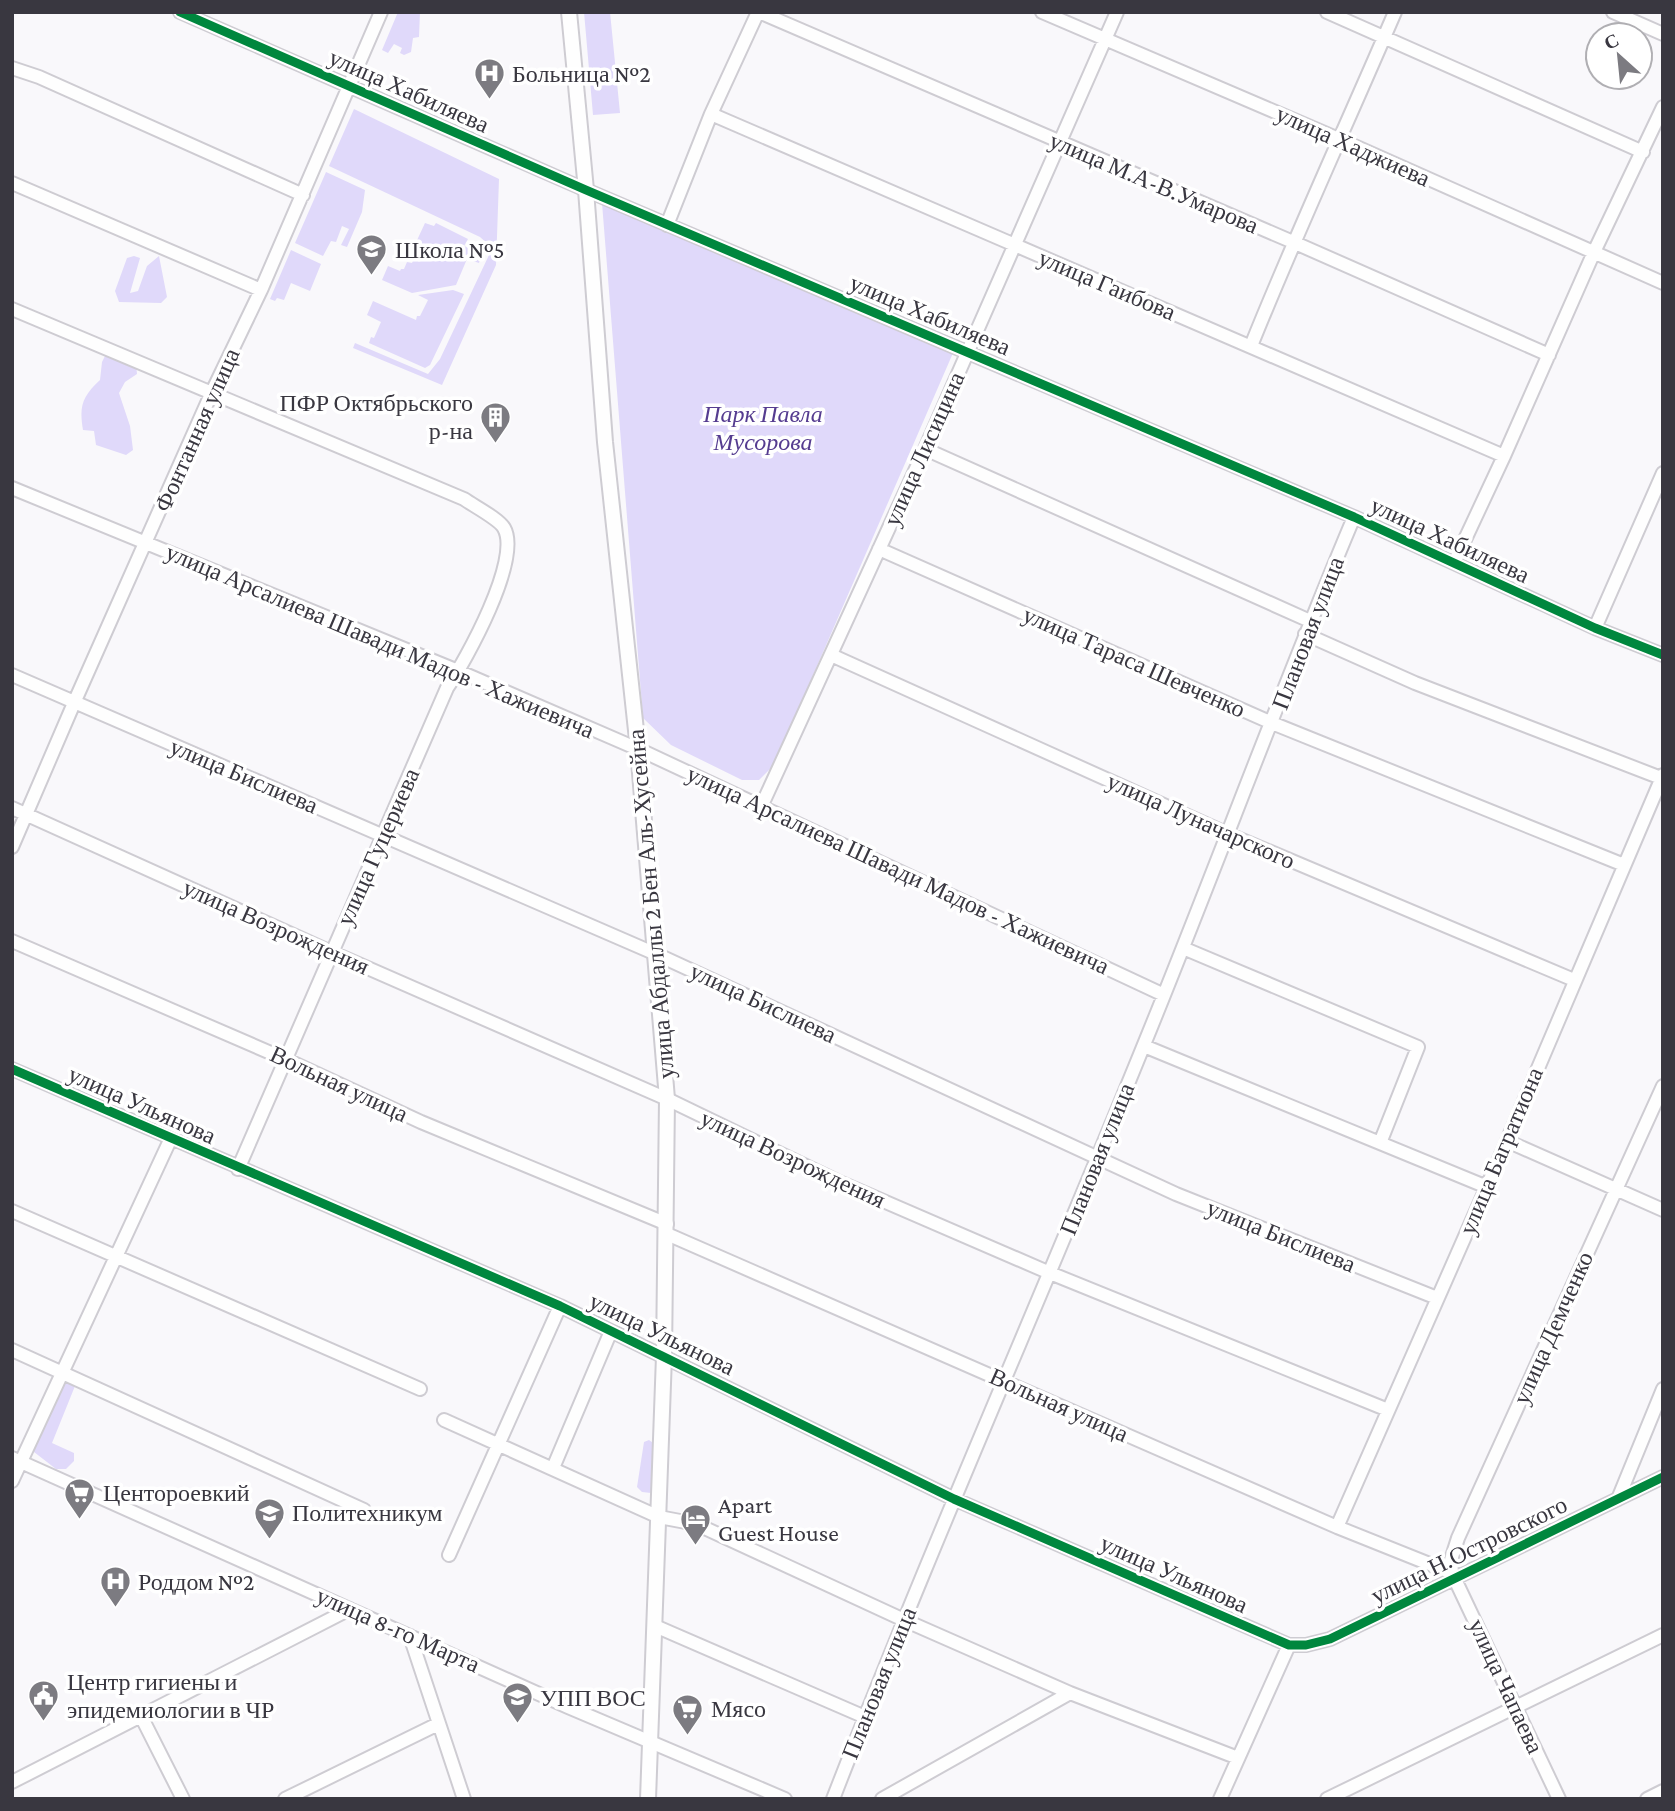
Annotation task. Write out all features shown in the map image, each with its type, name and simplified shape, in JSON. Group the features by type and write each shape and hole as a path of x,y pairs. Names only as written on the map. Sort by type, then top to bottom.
{"main road":[{"name":"улица Абдаллы 2 Бен Аль-Хусейна","path":"569,12 606,442 639,749 667,1099 664,1356 648,1799"}],"street":[{"name":"улица Хабиляева","path":"180,12 586,191 1354,517 1595,628 1663,655"},
{"name":"Фонтанная улица","path":"12,847 212,392 261,290 351,87 381,12"},
{"path":"667,225 711,114 758,12"},
{"name":"улица М.А-В.Умарова","path":"758,12 1549,355"},
{"name":"улица Хаджиева","path":"1042,12 1341,140 1663,283"},
{"name":"улица Лисицина","path":"761,807 925,449 1117,12"},
{"path":"1327,12 1643,152"},
{"path":"1251,346 1293,242 1341,140 1395,12"},
{"path":"1613,12 1663,34"},
{"path":"12,68 39,77 303,195"},
{"path":"1454,563 1594,252 1663,107"},
{"name":"улица Гаибова","path":"711,114 1504,456"},
{"path":"12,183 261,290"},
{"path":"12,309 212,392"},
{"name":"улица Гуцериева","path":"212,392 464,499 503,526 508,540 508,554 499,584 481,627 447,688 238,1168"},
{"path":"925,449 1307,627 1415,683 1662,776"},
{"path":"1595,628 1663,473"},
{"name":"улица Арсалиева Шавади Мадов - Хажиевича","path":"12,488 458,671 639,749 1164,995"},
{"name":"Плановая улица","path":"833,1799 904,1620 1144,1046 1272,723 1307,627 1354,517"},
{"name":"улица Тараса Шевченко","path":"879,550 1272,723 1624,865"},
{"name":"улица Луначарского","path":"831,655 1228,834 1574,980"},
{"name":"улица Бислиева","path":"12,675 656,954 1176,1194 1437,1298"},
{"name":"улица Багратиона","path":"1337,1527 1507,1141 1662,776"},
{"name":"улица Возрождения","path":"12,808 667,1099 837,1181 1050,1273 1388,1410"},
{"name":"Вольная улица","path":"12,940 667,1229 1005,1382 1453,1576"},
{"path":"1183,948 1418,1047 1380,1143"},
{"path":"1144,1046 1487,1187"},
{"name":"улица Ульянова","path":"12,1069 560,1306 954,1499 1289,1646"},
{"name":"улица Демченко","path":"1453,1576 1451,1560 1458,1538 1663,1086"},
{"path":"12,1481 17,1460 63,1372 171,1138"},
{"path":"1507,1141 1663,1210"},
{"path":"12,1211 420,1389"},
{"path":"449,1555 560,1306"},
{"path":"553,1468 611,1331"},
{"path":"12,1350 364,1510"},
{"path":"1618,1499 1663,1389"},
{"path":"444,1420 659,1517 696,1524 1070,1693 1238,1758"},
{"name":"улица 8-го Марта","path":"17,1460 651,1743 785,1799"},
{"name":"улица Н.Островского","path":"1289,1646 1330,1639 1453,1576 1663,1477"},
{"name":"улица Чапаева","path":"1453,1576 1559,1799"},
{"path":"12,1782 350,1609"},
{"path":"655,1626 865,1717"},
{"path":"1327,1799 1663,1635"},
{"path":"410,1636 464,1799"},
{"path":"1220,1799 1289,1646"},
{"path":"882,1799 1070,1693"},
{"path":"142,1717 183,1799"},
{"path":"285,1799 438,1724"},
{"path":"1647,1799 1663,1791"}],"green space":[{"path":"398,12 420,12 419,37 413,38 411,52 404,55 400,53 402,48 394,44 388,53 382,50"},
{"path":"584,12 610,12 620,113 593,115"},
{"path":"354,109 499,179 496,265 442,385 353,348 355,343 428,374 440,359 489,255 490,246 480,237 329,166"},
{"path":"326,172 365,190 362,212 347,247 341,245 349,229 342,226 336,242 331,241 323,256 295,243"},
{"name":"Парк Павла Мусорова","path":"602,203 953,353 774,765 759,780 742,780 671,745 643,718"},
{"path":"425,223 434,226 436,223 468,239 464,246 471,249 475,242 482,252 479,263 467,259 456,285 412,293 382,280 388,266 400,271 407,262 412,263 416,254 412,251"},
{"path":"291,250 321,264 310,291 291,283 284,300 277,298 275,301 270,299"},
{"path":"159,256 167,297 161,303 119,302 115,291 127,258 140,258 130,293 138,291 147,266"},
{"path":"453,290 464,294 430,365 425,368 369,343 381,322 367,315 373,301 416,320 428,300 418,295"},
{"path":"106,354 136,363 137,374 125,382 119,393 130,426 133,450 126,455 96,445 94,431 83,430 83,402 100,380"},
{"path":"66,1379 75,1381 75,1386 52,1443 74,1453 74,1461 66,1469 56,1469 34,1452 33,1447"},
{"path":"649,1440 656,1445 656,1467 651,1493 642,1492 637,1487 644,1442"}],"cycle path":[{"path":"180,12 586,190 1354,517 1595,628 1663,655"},
{"path":"12,1069 560,1306 954,1499 1289,1645 1306,1645 1330,1639 1663,1477"}],"place":[{"name":"Больница №2","path":"489,101"},
{"name":"Школа №5","path":"372,277"},
{"name":"ПФР Октябрьского р-на","path":"496,444"},
{"name":"Центороевкий","path":"80,1520"},
{"name":"Политехникум","path":"269,1540"},
{"name":"Apart Guest House","path":"695,1546"},
{"name":"Роддом №2","path":"115,1609"},
{"name":"Центр гигиены и эпидемиологии в ЧР","path":"44,1723"},
{"name":"УПП ВОС","path":"517,1725"},
{"name":"Мясо","path":"688,1736"}]}
